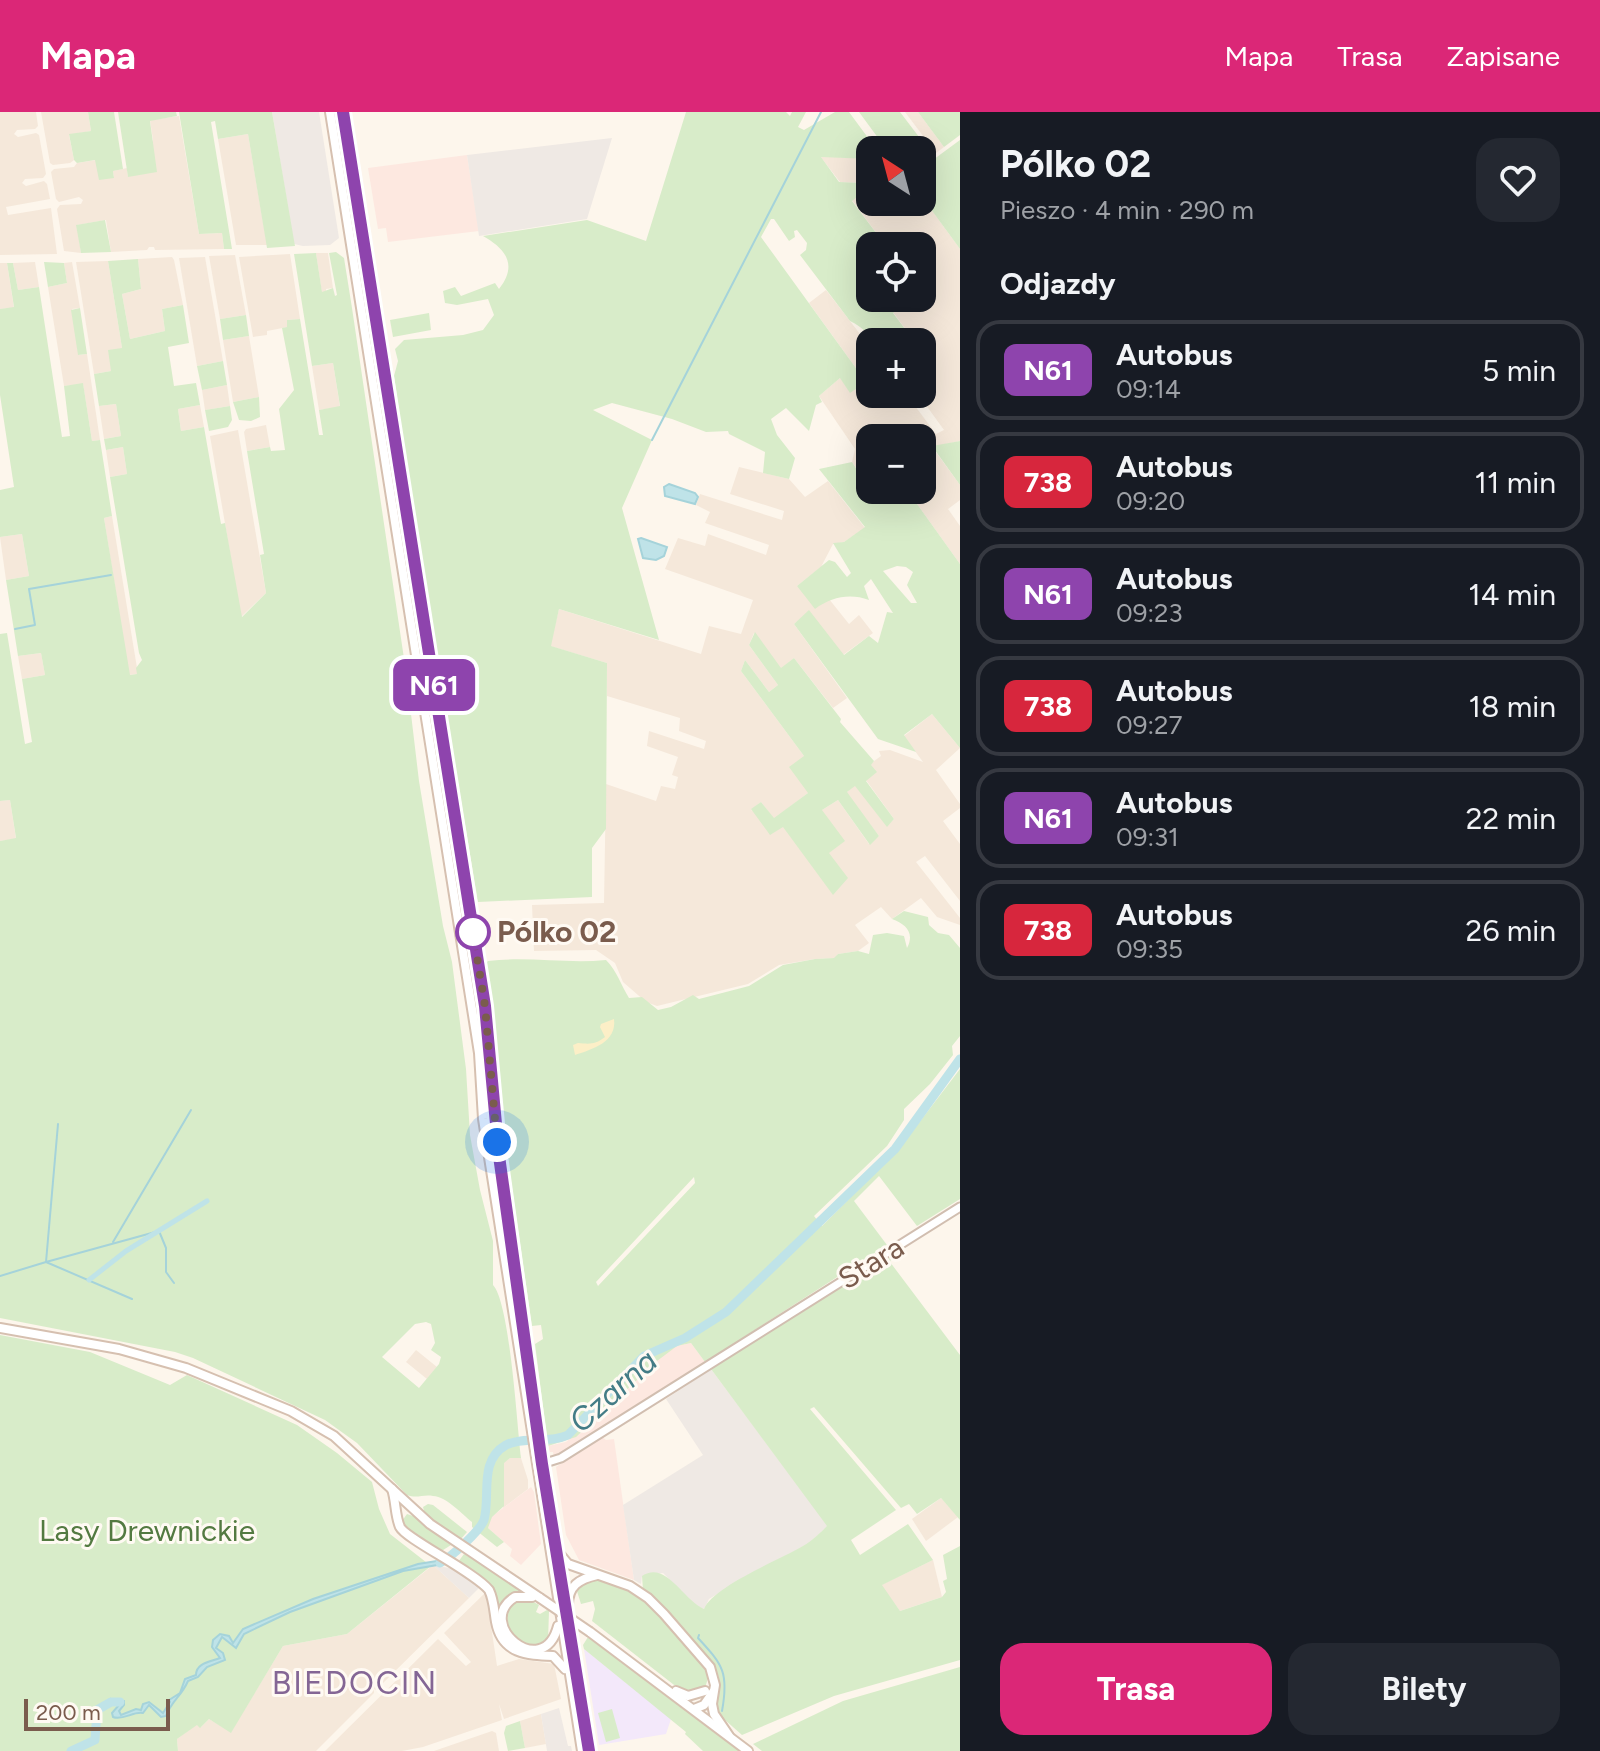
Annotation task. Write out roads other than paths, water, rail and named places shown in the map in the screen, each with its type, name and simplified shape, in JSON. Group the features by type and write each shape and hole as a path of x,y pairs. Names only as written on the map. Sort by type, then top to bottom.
{"main road":[{"path":"330,112 479,1053 483,1119 537,1448 559,1617 582,1751"},
{"path":"343,112 485,1006 497,1142 534,1431"},
{"path":"0,1328 119,1349 186,1368 240,1388 327,1431 451,1540 590,1632 748,1751"},
{"path":"537,1448 589,1751"},
{"path":"391,1486 397,1502 398,1520 406,1534 484,1583 491,1591 497,1626 508,1646 523,1654 553,1656 560,1660 570,1684"},
{"path":"398,1520 413,1508"},
{"path":"556,1548 564,1561 624,1584 648,1598 697,1650 712,1671 710,1691 714,1714 729,1736"},
{"path":"568,1626 568,1599 573,1587 582,1579 597,1575"},
{"path":"540,1598 520,1595 506,1604 503,1623 511,1640 529,1649 545,1647 554,1638 559,1617"},
{"path":"664,1686 688,1696 710,1691"},
{"path":"694,1709 710,1691"}],"street":[{"name":"Stara","path":"542,1464 561,1458 960,1207"}],"water":[{"path":"669,484 695,493 698,497 695,504 665,496 664,487"},
{"path":"638,539 667,547 664,556 656,560 643,558"},
{"path":"446,1562 443,1564 403,1571 290,1612 244,1634 236,1648 222,1637 216,1648 223,1653 225,1660 207,1667 198,1677 188,1681 166,1716 161,1717 149,1705 143,1713 113,1717 112,1713 119,1705 111,1704 111,1699 124,1701 119,1711 121,1715 141,1710 143,1704 149,1702 163,1713 169,1700 180,1693 185,1679 196,1675 201,1665 220,1658 212,1647 213,1640 220,1634 229,1636 233,1643 243,1629 313,1599 418,1564"}],"waterway":[{"path":"652,440 821,112"},
{"path":"15,629 35,625 29,589 111,575"},
{"name":"Czarna","path":"440,1563 464,1544 484,1520 487,1479 497,1452 513,1442 568,1435 644,1356 685,1338 726,1312 895,1149 960,1059"},
{"path":"113,1242 191,1110"},
{"path":"58,1124 46,1262 159,1231 166,1248 166,1272 174,1283"},
{"path":"89,1280 126,1251 207,1201"},
{"path":"0,1276 46,1262 132,1299"},
{"path":"699,1635 698,1638 722,1670 725,1687 722,1711"},
{"name":"Czarna","path":"71,1751 95,1740 97,1710 111,1702 120,1702"}],"place":[{"name":"Pólko 02","path":"473,932"}],"district":[{"name":"BIEDOCIN","path":"355,1683"}],"park label":[{"name":"Lasy Drewnickie","path":"147,1531"}]}
